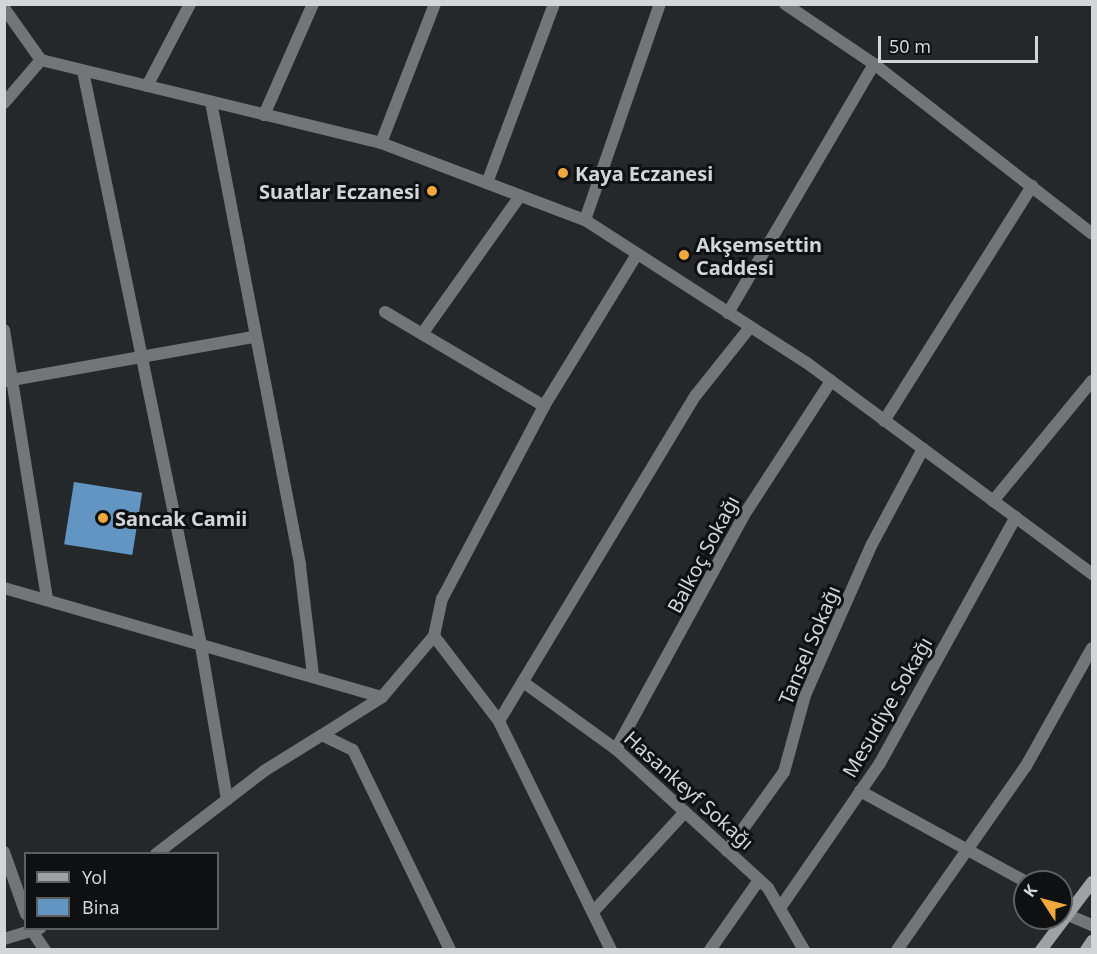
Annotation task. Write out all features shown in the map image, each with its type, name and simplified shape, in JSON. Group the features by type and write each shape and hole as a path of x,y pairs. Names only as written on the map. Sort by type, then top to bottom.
{"main road":[{"path":"1073,903 1092,882"},
{"path":"1041,950 1053,930"},
{"path":"1086,950 1092,941"}],"street":[{"path":"147,86 190,4"},
{"path":"264,115 313,4"},
{"path":"381,143 435,4"},
{"path":"487,183 554,4"},
{"path":"585,220 660,4"},
{"path":"785,4 874,64 1092,234"},
{"path":"4,8 41,60 381,143 585,220 831,381 1092,574"},
{"path":"4,103 41,60"},
{"path":"728,313 874,64"},
{"path":"83,70 200,640 227,800"},
{"path":"211,102 254,337 300,566 314,675"},
{"path":"884,421 1032,186"},
{"path":"422,334 520,196"},
{"path":"159,852 227,800 382,697 434,636 442,599 544,406 637,254"},
{"path":"385,312 544,406"},
{"path":"499,721 696,395 750,327"},
{"path":"4,330 8,380 47,597"},
{"path":"8,380 254,337"},
{"name":"Balkoç Sokağı","path":"616,749 744,515 831,381"},
{"path":"993,501 1092,381"},
{"name":"Tansel Sokağı","path":"727,851 784,772 805,694 872,544 923,449"},
{"name":"Mesudiye Sokağı","path":"780,908 860,791 1016,518"},
{"path":"4,588 47,597 200,640 382,697"},
{"path":"434,636 499,721 611,950"},
{"path":"897,950 1026,766 1092,648"},
{"name":"Hasankeyf Sokağı","path":"523,682 616,749 759,880 780,908 804,950"},
{"path":"322,735 353,750 450,950"},
{"path":"860,791 1013,875"},
{"path":"593,912 685,812"},
{"path":"4,852 24,908"},
{"path":"710,950 759,880"},
{"path":"1073,918 1092,925"},
{"path":"4,939 34,930 45,950"}],"building":[{"name":"Sancak Camii","path":"74,482 142,493 132,555 64,544"}],"place":[{"name":"Kaya Eczanesi","path":"563,173"},
{"name":"Suatlar Eczanesi","path":"432,191"},
{"name":"Akşemsettin Caddesi","path":"684,255"},
{"name":"Sancak Camii","path":"103,518"}]}
